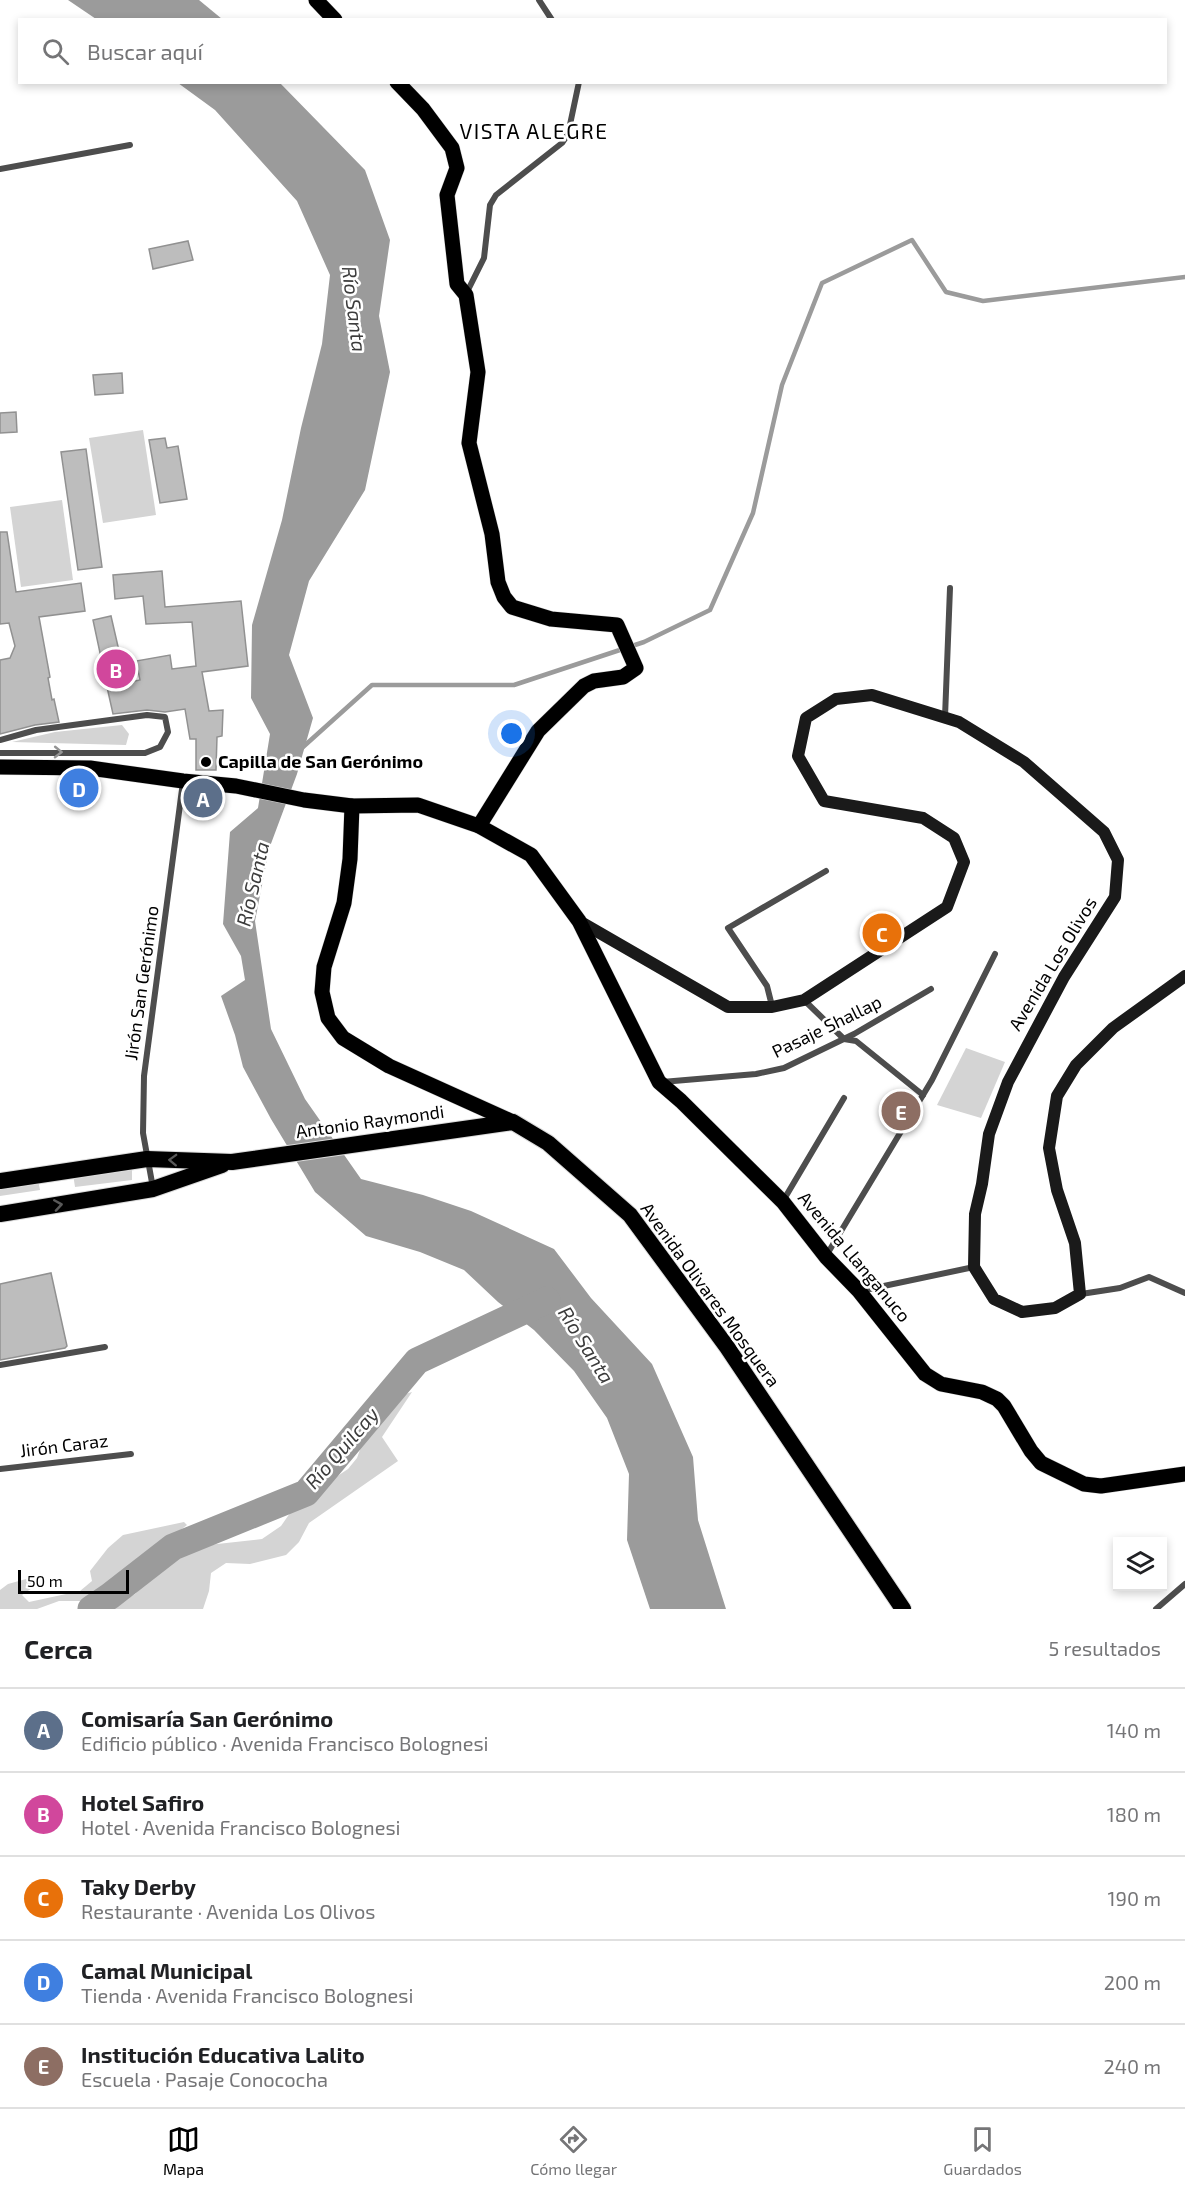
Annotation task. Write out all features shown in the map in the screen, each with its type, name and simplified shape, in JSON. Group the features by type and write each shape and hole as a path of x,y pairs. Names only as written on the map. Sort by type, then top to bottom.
{"highway":[{"name":"Antonio Raymondi","path":"232,1162 513,1122"},
{"name":"Avenida Olivares Mosquera","path":"513,1122 548,1143 630,1215 727,1347 903,1609"},
{"path":"0,1181 147,1159 232,1162"},
{"path":"0,1214 153,1189 232,1162"}],"main road":[{"path":"316,0 333,18"},
{"path":"399,84 423,109 452,148 457,168 447,195 457,284 466,295 478,372 469,443 492,534 498,582 504,597 512,607 551,619 616,626 636,668 623,677 594,681 584,686 538,732 479,826"},
{"name":"Avenida Los Olivos","path":"0,767 90,768 236,786 304,800 352,806 418,805 479,826 531,855 579,921 728,1007 772,1007 804,1000 947,907 964,862 954,838 923,818 824,801 798,756 806,718 836,699 872,695 959,722 1024,762 1104,832 1118,860 1115,897 1065,977 1013,1072 989,1134 975,1214 974,1267"},
{"name":"Avenida Olivares Mosquera","path":"352,806 350,859 344,903 324,968 322,992 328,1018 343,1038 389,1066 513,1122"},
{"name":"Avenida Llanganuco","path":"579,921 658,1082 681,1101 783,1202 826,1257 859,1291 925,1374 941,1384 982,1392 997,1399 1004,1406 1031,1451 1041,1462 1084,1484 1101,1486 1185,1474"},
{"path":"974,1267 994,1299 1022,1312 1055,1308 1080,1294 1076,1243 1057,1190 1049,1148 1057,1096 1076,1065 1113,1028 1185,976"}],"street":[{"path":"539,0 551,18"},
{"path":"466,295 484,258 490,205 496,195 562,143 568,134 579,84"},
{"path":"0,169 130,145"},
{"path":"945,718 950,588"},
{"path":"0,740 36,730 147,715 165,717 168,732 160,747 145,753 0,753"},
{"name":"Jirón San Gerónimo","path":"153,1189 143,1132 144,1076 183,781"},
{"path":"772,1007 767,986 728,928 826,871"},
{"path":"826,1257 923,1095 996,954"},
{"name":"Pasaje Shallap","path":"658,1082 765,1072 784,1068 844,1039 931,989"},
{"path":"804,1000 844,1039 856,1041 923,1095"},
{"path":"783,1202 844,1098"},
{"path":"859,1291 974,1267"},
{"path":"1080,1294 1120,1288 1149,1277 1185,1293"},
{"path":"0,1365 105,1347"},
{"name":"Jirón Caraz","path":"0,1469 131,1454"},
{"path":"1156,1609 1185,1584"}],"shaded area":[{"path":"143,430 156,515 103,523 89,438"},
{"path":"62,500 73,580 21,587 10,507"},
{"path":"122,725 129,734 126,745 12,742 55,732"},
{"path":"966,1048 1005,1062 981,1118 937,1105"},
{"path":"132,1169 132,1180 75,1187 73,1174"},
{"path":"38,1180 40,1190 0,1196 0,1186"},
{"path":"412,1392 382,1437 398,1461 309,1523 299,1542 286,1555 250,1564 226,1563 211,1573 209,1591 203,1609 110,1609 135,1594 168,1562 199,1546 262,1539 281,1526 297,1503 348,1469 357,1458 383,1410 395,1397"},
{"path":"184,1522 187,1525 104,1590 81,1601 59,1601 37,1609 0,1609 0,1590 8,1584 26,1579 35,1586 22,1595 29,1602 80,1591 92,1581 90,1571 108,1548 123,1535"}],"water":[{"path":"68,0 199,0 221,18 95,18"},
{"name":"Río Santa","path":"179,84 281,84 365,170 390,240 379,316 390,372 365,490 309,581 289,655 313,718 297,774 269,849 255,921 271,1029 305,1099 361,1179 423,1195 471,1211 554,1249 591,1298 652,1364 693,1457 698,1520 726,1609 650,1609 627,1540 629,1474 607,1418 574,1371 534,1330 498,1302 464,1270 420,1252 366,1236 315,1192 243,1067 235,1035 221,996 245,980 241,956 223,924 230,832 258,808 270,734 251,698 252,625 282,520 301,428 322,344 330,275 297,201 215,110"}],"building":[{"path":"188,241 193,260 153,269 149,249"},
{"path":"122,373 123,393 95,395 93,375"},
{"path":"16,412 17,432 0,433 0,413"},
{"path":"165,438 167,448 178,446 187,499 160,503 149,440"},
{"path":"86,449 102,567 78,570 61,452"},
{"path":"0,532 7,532 16,592 81,583 85,611 39,617 52,700 54,699 59,722 35,725 0,734 0,660 10,658 15,646 9,623 0,624"},
{"path":"162,571 165,607 241,601 248,666 202,672 209,711 223,710 222,736 217,737 216,770 196,770 196,739 190,739 185,709 113,714 107,687 140,680 136,661 170,655 172,669 196,666 192,622 146,624 143,596 115,599 113,575"},
{"path":"111,616 122,664 103,667 93,620"},
{"path":"51,1273 67,1346 0,1360 0,1284"}],"waterway":[{"path":"303,747 372,685 514,685 644,642 710,610 753,513 782,385 822,283 912,240 946,292 983,301 1185,277"},
{"name":"Río Quilcay","path":"91,1609 173,1547 306,1493 417,1361 547,1300"}],"place":[{"name":"Hotel Safiro","path":"116,669"},
{"name":"Capilla de San Gerónimo","path":"206,762"},
{"name":"Camal Municipal","path":"79,788"},
{"name":"Comisaría San Gerónimo","path":"203,798"},
{"name":"Taky Derby","path":"882,933"},
{"name":"Institución Educativa Lalito","path":"901,1111"}],"district":[{"name":"VISTA ALEGRE","path":"534,132"}]}
